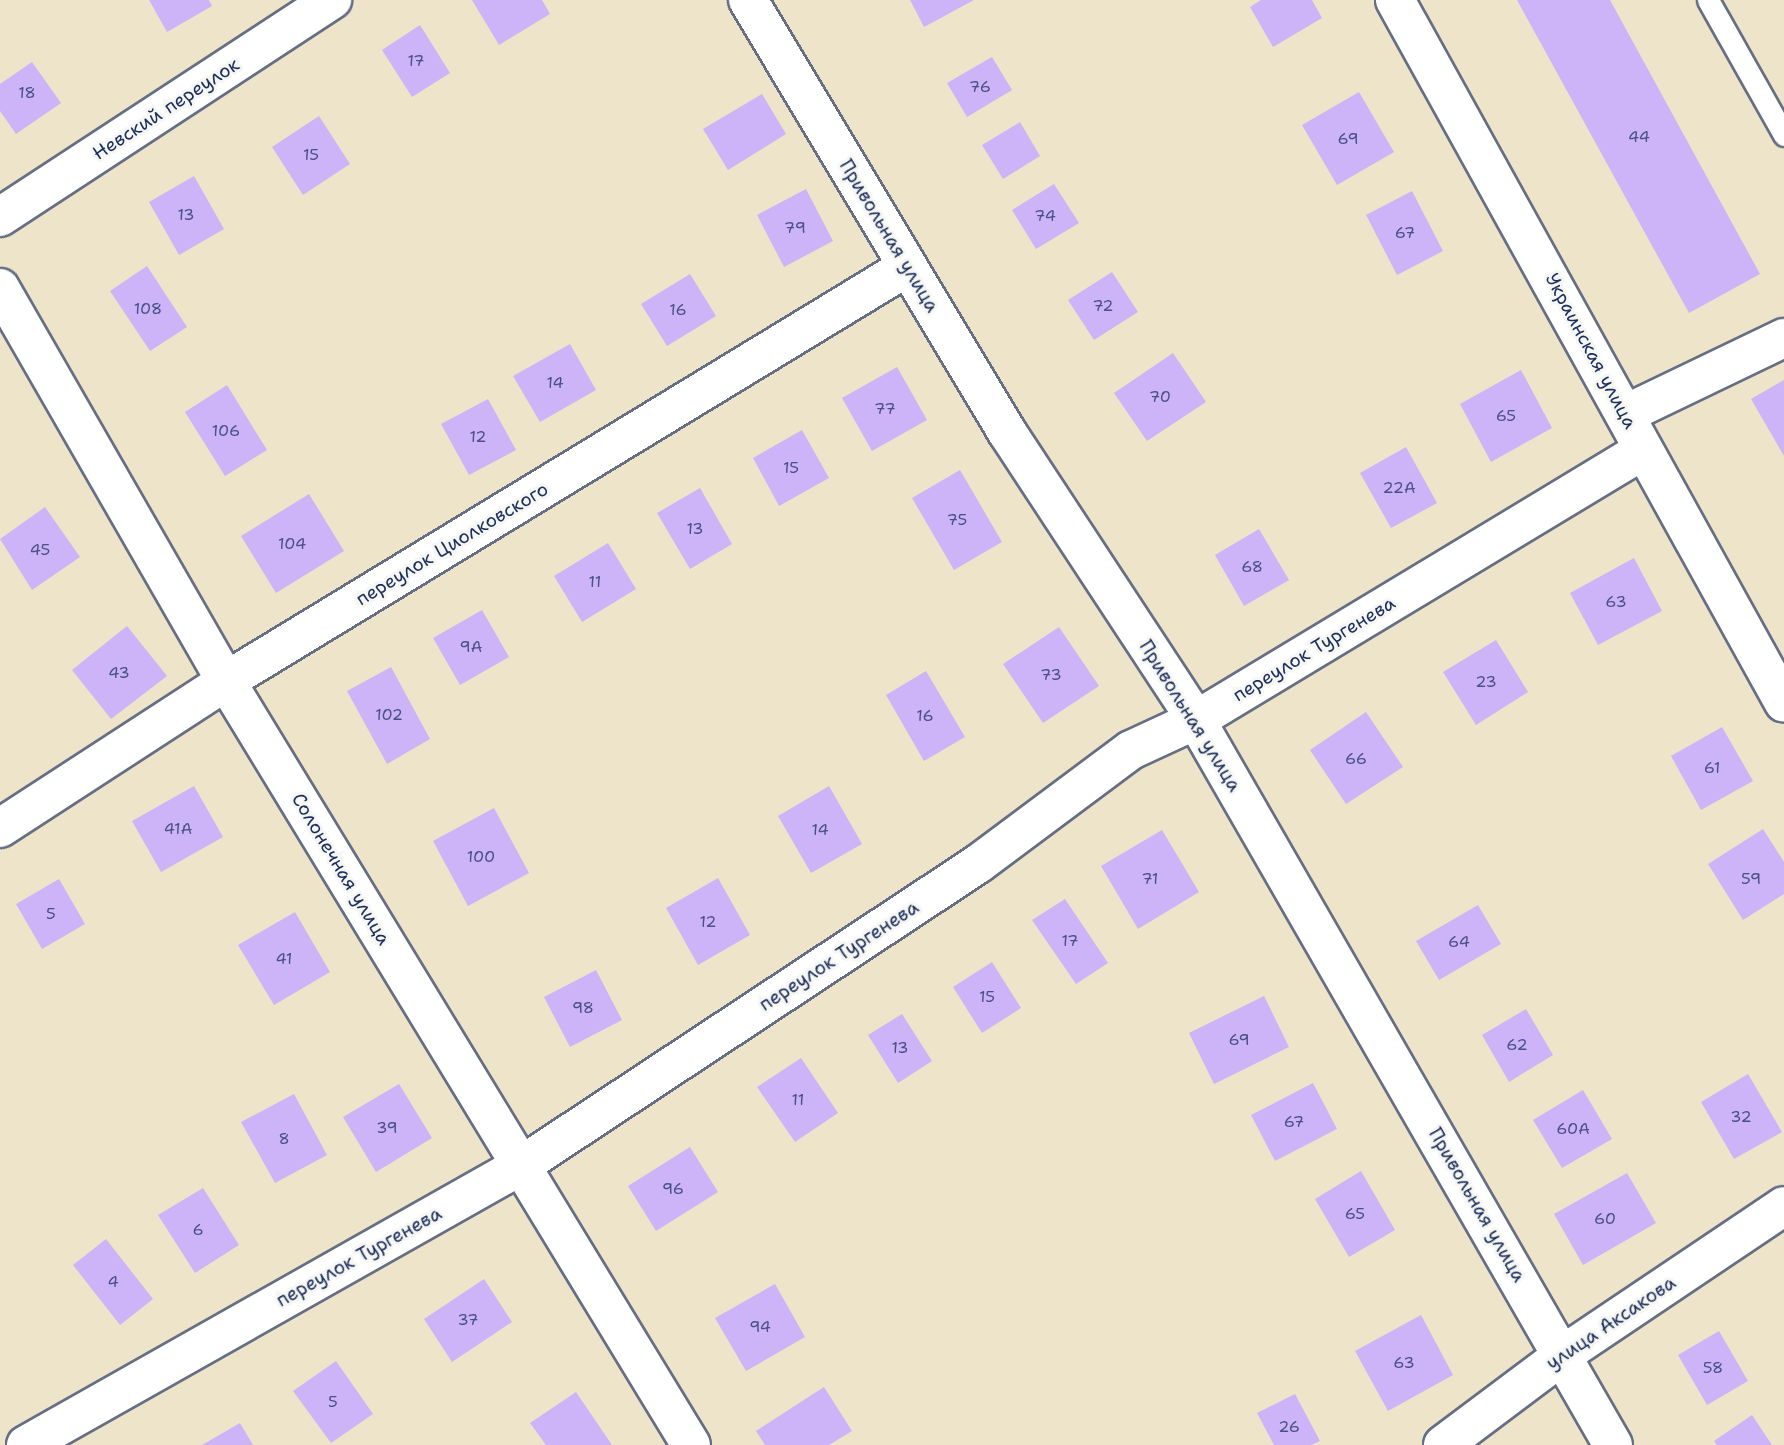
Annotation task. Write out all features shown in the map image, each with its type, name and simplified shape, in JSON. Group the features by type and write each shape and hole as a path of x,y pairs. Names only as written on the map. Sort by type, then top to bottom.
{"street":[{"name":"Невский переулок","path":"0,217 332,0"},
{"name":"Привольная улица","path":"748,0 1007,432 1196,720 1564,1354 1612,1445"},
{"name":"Украинская улица","path":"1395,0 1628,413 1642,451 1784,702"},
{"name":"переулок Циолковского","path":"0,828 226,681 907,267"},
{"name":"Солонечная улица","path":"0,288 226,681 691,1445"},
{"path":"1628,413 1784,338"},
{"name":"переулок Тургенева","path":"26,1445 522,1165 978,864 1131,750 1196,720 1642,451"},
{"name":"улица Аксакова","path":"1443,1445 1564,1354 1784,1206"}],"lane":[{"path":"1708,0 1784,135"}],"building":[{"path":"149,0 209,0 212,6 167,32"},
{"path":"472,0 542,0 550,14 499,45"},
{"path":"910,0 974,0 924,27"},
{"path":"1261,0 1312,0 1322,18 1273,47 1250,7"},
{"path":"1517,0 1610,0 1760,274 1689,313"},
{"path":"420,25 450,73 412,97 382,50"},
{"path":"992,57 1012,90 967,117 947,83"},
{"path":"32,62 61,103 16,134 0,111 0,84"},
{"path":"1359,92 1394,152 1337,185 1302,125"},
{"path":"762,94 786,134 728,170 703,129"},
{"path":"319,116 350,164 303,195 272,147"},
{"path":"1020,122 1040,156 1003,179 982,145"},
{"path":"194,176 224,229 179,255 149,202"},
{"path":"1054,184 1079,223 1036,249 1012,210"},
{"path":"806,189 833,241 784,267 757,215"},
{"path":"1412,191 1443,251 1397,275 1366,215"},
{"path":"147,266 187,327 150,351 110,291"},
{"path":"1112,272 1138,312 1094,340 1068,300"},
{"path":"690,274 716,316 667,346 641,304"},
{"path":"570,344 596,390 540,422 513,376"},
{"path":"1173,353 1206,402 1147,441 1114,393"},
{"path":"897,367 927,420 872,451 842,398"},
{"path":"1521,370 1552,428 1491,462 1460,404"},
{"path":"1784,380 1784,456 1751,399"},
{"path":"227,385 267,450 225,476 185,412"},
{"path":"488,399 516,450 469,475 441,424"},
{"path":"802,430 829,478 779,506 753,458"},
{"path":"1406,447 1437,503 1391,528 1360,473"},
{"path":"960,470 1002,542 954,570 912,498"},
{"path":"700,488 732,544 690,569 657,513"},
{"path":"309,494 344,551 276,593 241,536"},
{"path":"45,507 80,557 32,590 0,539"},
{"path":"1259,529 1289,580 1244,606 1215,555"},
{"path":"608,543 636,589 582,622 554,576"},
{"path":"1634,558 1662,611 1598,645 1570,593"},
{"path":"482,610 509,657 460,685 433,638"},
{"path":"127,626 167,676 111,719 72,670"},
{"path":"1059,627 1099,686 1043,723 1003,664"},
{"path":"1496,640 1528,692 1476,725 1443,672"},
{"path":"391,667 430,739 387,764 347,691"},
{"path":"926,671 965,737 924,761 886,695"},
{"path":"1366,712 1403,767 1346,804 1310,750"},
{"path":"1722,727 1753,781 1701,810 1671,756"},
{"path":"194,786 223,837 161,872 132,821"},
{"path":"829,786 862,844 811,873 778,816"},
{"path":"494,808 529,873 468,906 433,841"},
{"path":"1763,829 1784,862 1784,894 1743,920 1708,864"},
{"path":"1162,830 1199,892 1138,929 1101,866"},
{"path":"718,878 750,935 698,965 666,908"},
{"path":"59,879 85,924 42,949 16,904"},
{"path":"1065,899 1108,963 1076,984 1032,920"},
{"path":"1478,905 1501,944 1439,980 1416,941"},
{"path":"295,912 330,972 274,1005 238,945"},
{"path":"992,962 1021,1008 982,1033 953,987"},
{"path":"596,970 622,1020 570,1047 544,997"},
{"path":"1264,996 1289,1047 1214,1084 1189,1033"},
{"path":"1526,1009 1553,1055 1509,1082 1482,1035"},
{"path":"902,1014 932,1061 898,1083 868,1035"},
{"path":"801,1058 838,1113 795,1142 757,1087"},
{"path":"1748,1074 1782,1132 1734,1159 1701,1102"},
{"path":"1313,1083 1337,1129 1275,1161 1251,1115"},
{"path":"399,1084 432,1138 376,1172 343,1117"},
{"path":"1583,1090 1612,1139 1562,1168 1533,1120"},
{"path":"294,1094 327,1155 275,1183 241,1122"},
{"path":"690,1147 718,1192 656,1231 628,1186"},
{"path":"1361,1171 1395,1230 1349,1257 1315,1199"},
{"path":"1627,1173 1656,1223 1583,1265 1554,1214"},
{"path":"203,1188 239,1245 195,1273 158,1215"},
{"path":"106,1239 153,1299 120,1325 73,1265"},
{"path":"484,1279 512,1322 452,1362 424,1319"},
{"path":"775,1284 805,1337 746,1371 715,1318"},
{"path":"1421,1315 1453,1375 1388,1411 1355,1351"},
{"path":"1719,1331 1748,1381 1707,1405 1678,1355"},
{"path":"336,1361 373,1414 331,1443 293,1391"},
{"path":"824,1387 852,1431 829,1445 765,1445 756,1431"},
{"path":"576,1392 612,1445 546,1445 530,1423"},
{"path":"1295,1394 1320,1441 1311,1445 1274,1445 1257,1413"},
{"path":"1752,1415 1772,1445 1717,1445 1714,1441"},
{"path":"240,1423 253,1445 202,1445"}]}
